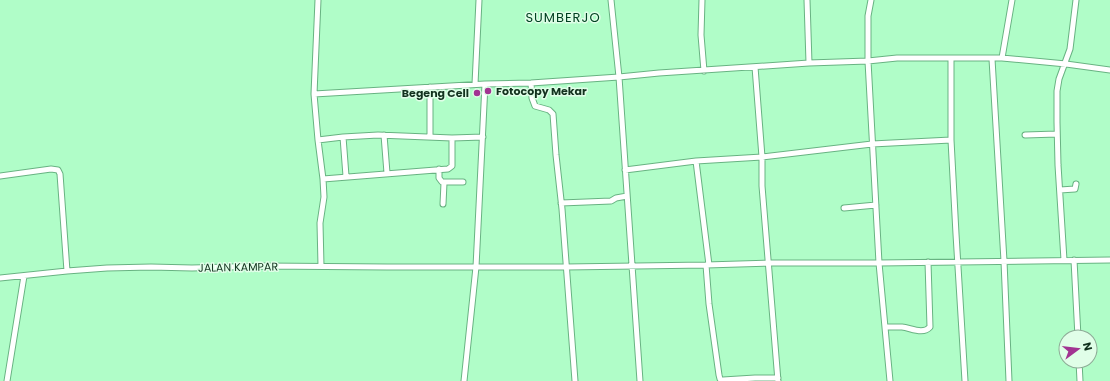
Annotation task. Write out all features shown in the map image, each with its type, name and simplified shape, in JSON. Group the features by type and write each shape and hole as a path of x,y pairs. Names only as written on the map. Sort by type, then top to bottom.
{"street":[{"path":"318,0 314,94 323,178 324,202 320,223 321,266"},
{"path":"475,84 479,0"},
{"path":"611,0 619,78 640,381"},
{"path":"702,0 701,35 704,71"},
{"path":"807,0 809,63"},
{"path":"870,0 868,16 868,61 872,144 879,263 890,381"},
{"path":"1002,58 1012,0"},
{"path":"1064,260 1057,134 1057,90 1059,79 1066,64 1070,49 1076,0"},
{"path":"314,94 475,84 531,83 619,78 659,73 897,58 1002,58 1110,70"},
{"path":"950,58 956,234 965,381"},
{"path":"992,59 1004,261 1009,381"},
{"path":"696,161 707,265 709,304 720,379 778,379 762,186 762,157 755,67"},
{"path":"531,83 532,98 535,106 549,110 553,114 575,381"},
{"path":"464,381 476,267 485,84"},
{"path":"430,87 430,138"},
{"path":"1025,135 1057,134"},
{"path":"318,140 384,135 430,138 483,137"},
{"path":"384,135 387,173"},
{"path":"343,137 346,176"},
{"path":"323,178 448,169 452,166 452,138"},
{"path":"625,170 696,161 762,157 872,144 952,140"},
{"path":"0,176 51,169 58,170 60,174 67,271"},
{"path":"439,169 440,181 444,183 463,182"},
{"path":"443,204 444,183"},
{"path":"1060,190 1075,189 1076,184"},
{"path":"561,204 612,201 616,198 627,196"},
{"path":"844,208 876,205"},
{"path":"1074,260 1078,329"},
{"name":"JALAN KAMPAR","path":"0,278 107,268 151,267 566,267 769,263 1110,260"},
{"path":"885,327 902,327 922,331 930,327 928,262"},
{"path":"7,381 24,276"},
{"path":"1079,369 1080,381"}],"place":[{"name":"Fotocopy Mekar","path":"488,91"},
{"name":"Begeng Cell","path":"477,93"}],"district":[{"name":"SUMBERJO","path":"563,17"}]}
